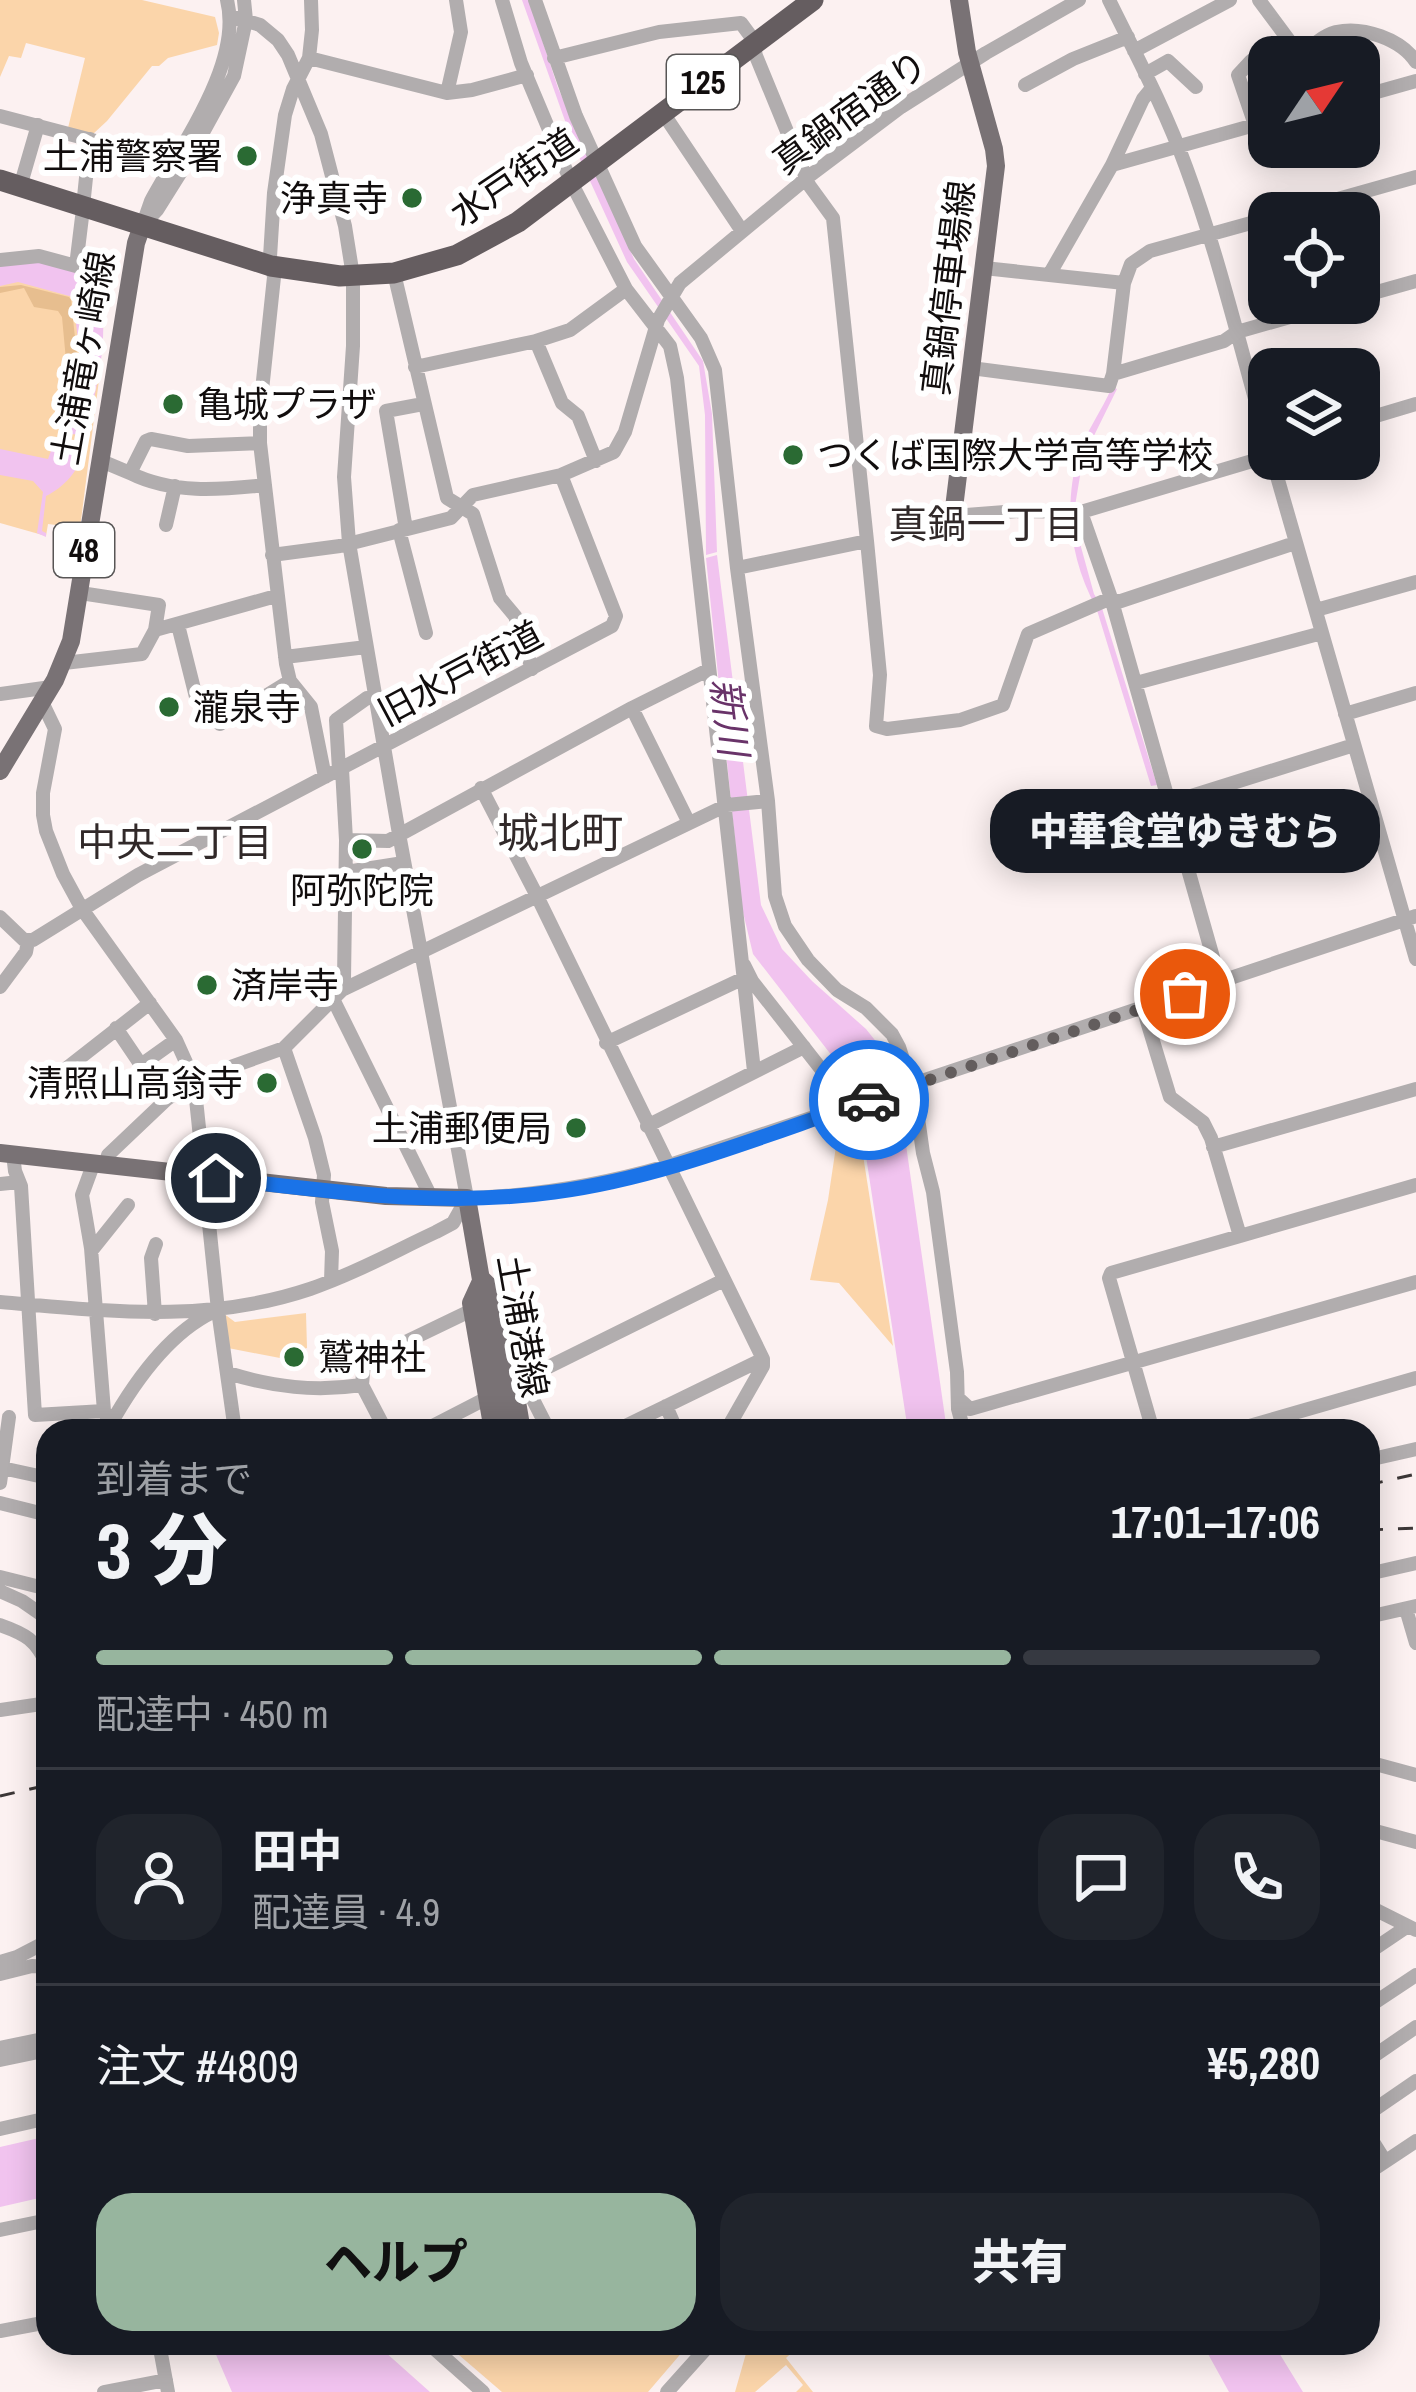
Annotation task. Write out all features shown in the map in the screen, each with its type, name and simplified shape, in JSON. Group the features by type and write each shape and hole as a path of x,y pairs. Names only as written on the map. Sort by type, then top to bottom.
{"highway":[{"name":"水戸街道","path":"10,184 272,266 353,276 394,273 474,247 518,221 813,0"}],"main road":[{"name":"真鍋停車場線","path":"952,516 996,166 959,0"},
{"name":"土浦竜ヶ崎線","path":"0,770 64,663 70,641 142,226"},
{"path":"7,1154 322,1190 467,1198"},
{"name":"土浦港線","path":"467,1198 506,1389 507,1419"},
{"path":"497,1419 506,1389"},
{"path":"506,1389 517,1419"}],"street":[{"path":"142,226 184,167 239,59 239,18 227,0"},
{"path":"142,226 222,71 244,0"},
{"path":"311,0 310,58 285,115 274,193 274,278 260,443 290,681 310,707 335,772"},
{"path":"447,93 461,32 456,0"},
{"path":"502,0 526,75 584,172 701,338 715,370 761,801 776,896 785,926 822,976 892,1034 933,1192 961,1419"},
{"path":"535,0 584,172 626,289 657,323 670,346 677,378 754,1071"},
{"name":"真鍋宿通り","path":"669,298 693,271 901,107 1079,0"},
{"path":"1109,0 1179,148 1248,373"},
{"path":"1025,85 1073,59 1131,44 1230,0"},
{"path":"1259,0 1299,54 1335,32 1353,32 1390,40 1408,50 1416,62"},
{"path":"0,1302 155,1314 257,1303 331,1282 453,1223 467,1198 349,543 344,477 353,276 334,177 300,78 278,40 260,25 239,18"},
{"path":"554,58 659,32 741,22 752,38 809,185 833,218 880,675 876,726 887,729 960,720 1004,705 1028,634 1112,598"},
{"path":"310,58 447,93 526,75"},
{"path":"1049,275 1112,165 1149,81 1168,61 1196,87"},
{"path":"1248,64 1238,74 1248,94"},
{"path":"1380,91 1416,82"},
{"path":"663,112 742,231"},
{"path":"0,116 172,161"},
{"path":"10,184 38,125"},
{"path":"1112,165 1248,127"},
{"path":"85,197 90,140"},
{"path":"1363,192 1416,177"},
{"path":"0,260 39,256 76,266 82,217"},
{"path":"970,368 1109,386 1131,264 1150,251 1248,224"},
{"path":"984,268 1124,283"},
{"path":"394,273 447,498 472,514 500,598 514,616 532,669"},
{"path":"1380,291 1416,281"},
{"path":"415,367 570,330 626,289"},
{"path":"272,555 306,552 451,518 472,495 561,476 614,452 620,446 669,298"},
{"path":"1113,374 1265,324"},
{"path":"536,341 562,403 578,416 596,461"},
{"path":"423,404 386,412 403,530 425,633"},
{"path":"1380,415 1416,404"},
{"path":"130,472 151,439 188,446 260,443"},
{"path":"952,516 1081,512 1248,458"},
{"path":"99,460 153,484 208,490 265,484"},
{"name":"旧水戸街道","path":"28,941 175,855 612,626 616,619 561,476"},
{"path":"1277,480 1410,918 1416,959"},
{"path":"166,525 175,486"},
{"path":"1081,512 1112,598 1220,982"},
{"path":"736,568 867,541"},
{"path":"1112,598 1118,602 1294,543"},
{"path":"1316,610 1416,581"},
{"path":"64,663 142,654 155,630 159,605 87,594"},
{"path":"155,630 276,596"},
{"path":"178,625 197,701 212,697 223,722 290,681"},
{"path":"1136,683 1322,633"},
{"path":"285,656 358,648"},
{"path":"346,840 388,841 708,670"},
{"path":"1345,714 1416,693"},
{"path":"0,694 46,695 55,729 43,793 46,831 82,909 176,1040 194,1080 234,1419"},
{"path":"367,698 336,720 335,772 346,840 344,979 337,994 432,1199"},
{"path":"632,708 689,823"},
{"path":"1169,803 1354,745"},
{"path":"481,788 763,1359 733,1419"},
{"path":"107,1419 92,1250 82,1195 99,1165 167,1099 194,1080 284,1048 337,994 422,950 727,805 761,801"},
{"path":"346,872 397,864"},
{"path":"0,917 28,941 26,952 0,987"},
{"path":"467,1198 576,1189 668,1166 1410,918"},
{"path":"740,959 827,1080 828,1113"},
{"path":"607,1042 742,979"},
{"path":"49,1082 150,1003"},
{"path":"1143,1008 1170,1097 1203,1122 1240,1236"},
{"path":"116,1028 141,1064 176,1040"},
{"path":"647,1126 804,1047"},
{"path":"284,1048 324,1175 331,1282"},
{"path":"1213,1147 1416,1089"},
{"path":"7,1154 20,1182 35,1415"},
{"path":"0,1184 20,1182"},
{"path":"1150,1419 1111,1274 1416,1185"},
{"path":"92,1250 128,1205"},
{"path":"155,1314 151,1258 156,1244"},
{"path":"370,1263 379,1282"},
{"path":"447,1419 724,1280"},
{"path":"959,1399 970,1409 1416,1282"},
{"path":"109,1419 164,1349 193,1323 218,1310"},
{"path":"380,1419 362,1384 364,1362 470,1311"},
{"path":"639,1419 763,1359"},
{"path":"228,1372 303,1389 362,1384"},
{"path":"1274,1419 1416,1378"},
{"path":"506,1389 537,1419"},
{"path":"666,1406 672,1419"},
{"path":"36,1477 1,1476 4,1417 76,1419"},
{"path":"1380,1457 1416,1449"},
{"path":"0,1503 36,1513"},
{"path":"1380,1571 1416,1563"},
{"path":"0,1576 36,1586"},
{"path":"0,1591 36,1611"},
{"path":"1380,1614 1411,1608 1416,1643"},
{"path":"0,1625 27,1635 36,1646"},
{"path":"0,1710 36,1705"},
{"path":"1380,1763 1416,1775"},
{"path":"1380,1832 1416,1842"},
{"path":"1380,1912 1412,1928"},
{"path":"1380,1946 1412,1928"},
{"path":"0,1962 36,1946"},
{"path":"0,1973 36,1966"},
{"path":"1380,1999 1416,1975"},
{"path":"1380,2048 1416,2027"},
{"path":"0,2048 36,2040"},
{"path":"0,2060 36,2052"},
{"path":"1380,2106 1416,2080"},
{"path":"0,2128 36,2121"},
{"path":"1380,2165 1416,2141"},
{"path":"1380,2153 1385,2161"},
{"path":"0,2230 36,2222"},
{"path":"0,2332 36,2324"},
{"path":"104,2392 167,2386 161,2355"},
{"path":"441,2355 483,2392"},
{"path":"667,2392 700,2355"}],"shaded area":[{"path":"0,0 142,0 215,17 217,45 152,66 93,134 68,128 85,58 26,43 21,58 9,56 0,77"},
{"path":"0,261 80,269 95,284 105,305 80,528 48,524 46,536 0,523"},
{"path":"21,285 71,300 78,366 67,432 62,428 66,360 62,317 58,311 34,307 24,288 0,293 0,287"},
{"path":"841,1113 857,1117 893,1346 839,1283 810,1280"},
{"path":"223,1313 235,1322 306,1313 307,1348 280,1358 228,1348"},
{"path":"459,2355 680,2355 648,2392 502,2392"},
{"path":"746,2355 789,2355 786,2358 813,2392 796,2392 803,2385 786,2365 755,2392 735,2392"}],"water":[{"path":"522,0 529,0 558,88 634,259 703,361 712,414 717,552 706,555 705,415 699,366 627,262 574,146"},
{"path":"26,258 81,273 94,286 101,303 102,349 86,435 69,434 74,419 69,411 81,367 73,297 18,282 0,286 0,263"},
{"path":"1112,387 1117,389 1083,458 1073,518 1157,785 1151,786 1072,534 1071,495 1078,457"},
{"path":"66,441 83,452 69,478 46,496 42,531 46,537 37,533 43,492 33,481 0,475 0,449 48,459 52,448"},
{"name":"新川","path":"717,555 761,905 782,949 866,1029 888,1063 903,1124 945,1419 906,1419 860,1117 846,1074 753,954 742,908 706,558"},
{"path":"36,2139 36,2199 0,2207 0,2147"},
{"path":"216,2355 388,2355 430,2392 232,2392"},
{"path":"1209,2355 1280,2355 1303,2392 1229,2392"}],"railway":[{"path":"1380,1482 1416,1474"},
{"path":"1380,1530 1416,1528"},
{"path":"0,1796 36,1788"}],"way so far":[{"path":"869,1100 1185,994"}],"place":[{"name":"土浦警察署","path":"247,156"},
{"name":"浄真寺","path":"412,198"},
{"name":"亀城プラザ","path":"173,404"},
{"name":"つくば国際大学高等学校","path":"793,455"},
{"name":"瀧泉寺","path":"169,707"},
{"name":"阿弥陀院","path":"362,849"},
{"name":"済岸寺","path":"207,985"},
{"name":"中華食堂ゆきむら","path":"1185,994"},
{"name":"清照山高翁寺","path":"267,1083"},
{"name":"土浦郵便局","path":"576,1128"},
{"name":"鷲神社","path":"294,1357"}],"district":[{"name":"真鍋一丁目","path":"986,524"},
{"name":"城北町","path":"560,833"},
{"name":"中央二丁目","path":"175,842"}],"route":[{"path":"216,1178 386,1196 513,1197 601,1184 668,1166 869,1100"}]}
